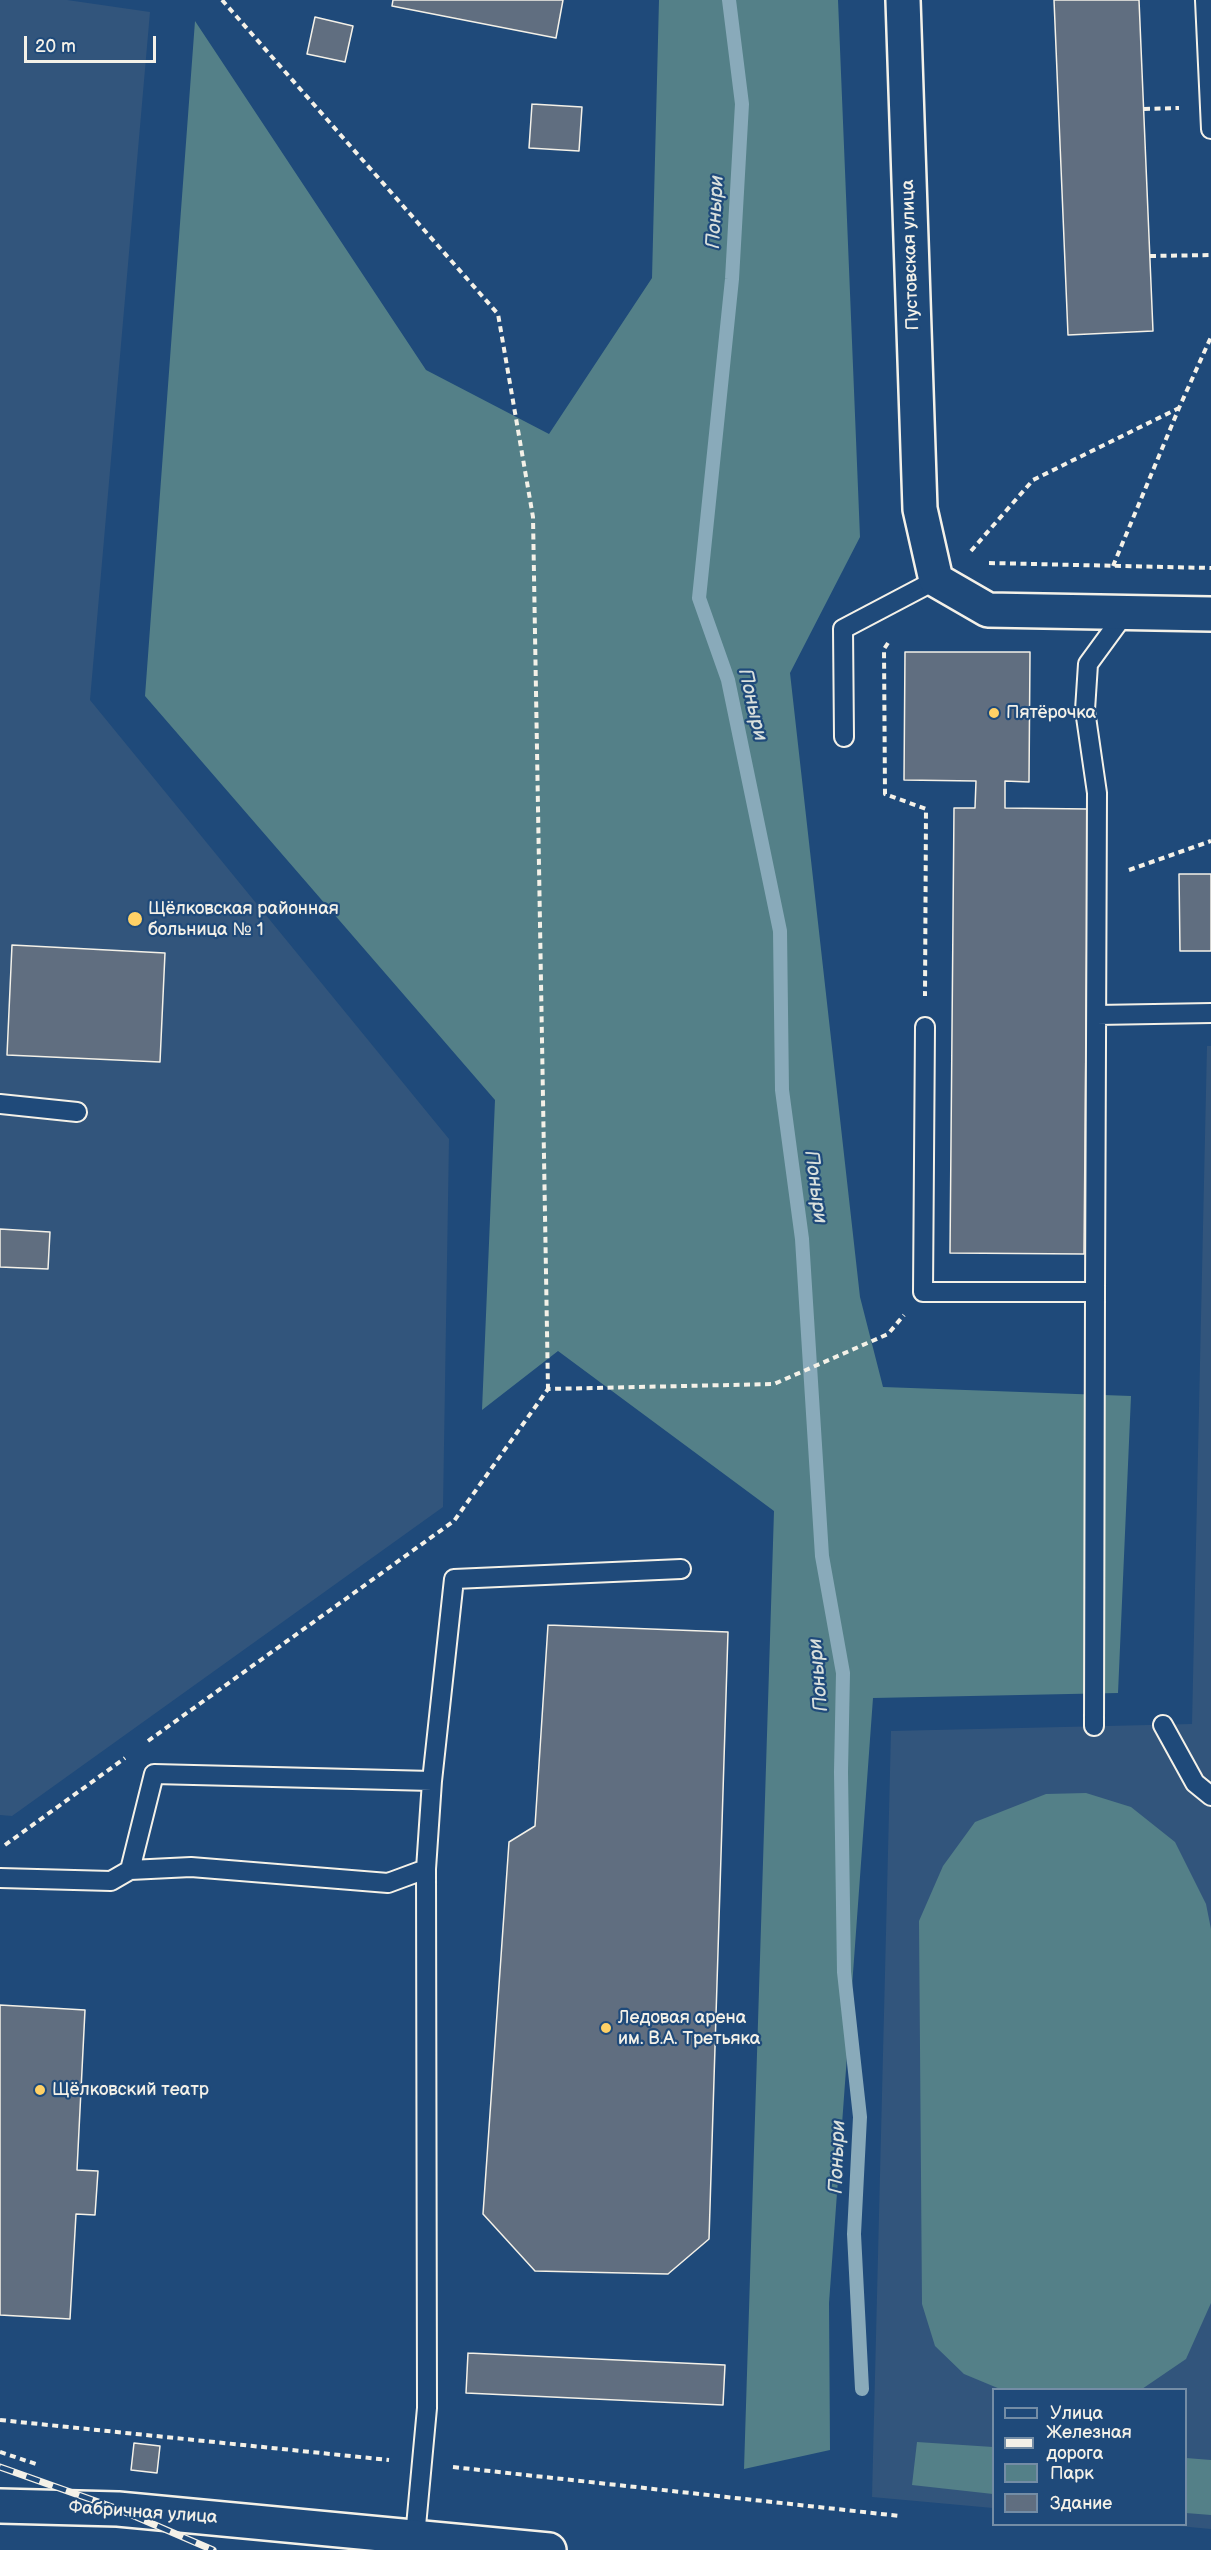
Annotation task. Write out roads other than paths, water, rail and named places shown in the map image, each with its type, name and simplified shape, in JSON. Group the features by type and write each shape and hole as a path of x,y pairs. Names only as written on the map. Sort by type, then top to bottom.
{"street":[{"name":"Пустовская улица","path":"903,0 920,509 948,571"},
{"path":"948,571 988,610 1211,614"},
{"name":"Фабричная улица","path":"0,2506 118,2509 549,2550"},
{"name":"Фабричная улица","path":"285,2524 351,2550"}],"lane":[{"path":"1205,0 1211,129"},
{"path":"844,737 843,629 948,571"},
{"path":"1094,1726 1097,794 1085,710 1088,664 1126,612"},
{"path":"1097,1016 1211,1013"},
{"path":"924,1027 923,1292 1095,1292"},
{"path":"0,1104 77,1112"},
{"path":"416,2537 428,2408 426,1869 432,1780 454,1580 681,1569"},
{"path":"1163,1725 1195,1784 1211,1796"},
{"path":"130,1870 154,1774 432,1780"},
{"path":"0,1878 111,1881 130,1870 191,1867 388,1883 426,1869"}],"waterway":[{"name":"Поныри","path":"729,0 742,104 732,279 699,598 728,680 780,931 782,1090 802,1239 822,1556 843,1673 841,1772 844,1972 860,2117 854,2234 862,2389"}],"railway":[{"path":"0,2467 118,2509 213,2550"}],"place":[{"name":"Пятёрочка","path":"994,713"},
{"name":"Щёлковская районная больница № 1","path":"135,919"},
{"name":"Ледовая арена им. В.А. Третьяка","path":"606,2028"},
{"name":"Щёлковский театр","path":"40,2090"}]}
